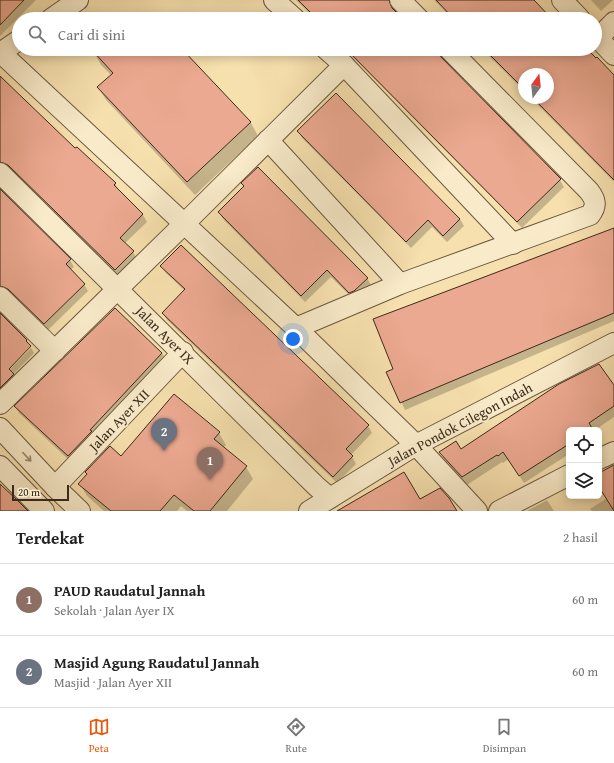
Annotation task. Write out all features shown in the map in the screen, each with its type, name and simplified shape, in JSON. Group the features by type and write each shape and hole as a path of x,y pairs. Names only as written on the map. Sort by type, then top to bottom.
{"street":[{"path":"274,0 287,12"},
{"path":"400,0 412,12"},
{"path":"562,0 573,12"},
{"path":"602,31 614,22"},
{"path":"602,42 614,55"},
{"path":"12,44 0,52 296,328 416,445 477,511"},
{"path":"334,56 513,244"},
{"path":"296,328 400,284 590,215 596,204 595,198 456,56"},
{"path":"0,404 344,65"},
{"path":"268,140 400,284"},
{"name":"Jalan Ayer IX","path":"0,173 183,352 316,486 330,498"},
{"path":"0,297 55,350"},
{"name":"Jalan Pondok Cilegon Indah","path":"309,511 416,445 611,348"},
{"name":"Jalan Ayer XII","path":"55,487 183,352"},
{"path":"0,428 55,487 80,511"},
{"path":"602,458 614,452"},
{"path":"0,466 44,511"},
{"path":"499,511 566,477"}],"building":[{"path":"0,0 24,0 12,12 0,25"},
{"path":"298,0 389,0 392,8 396,12 310,12"},
{"path":"436,0 534,0 545,12 447,12"},
{"path":"97,56 189,56 251,122 187,182 97,87 113,73"},
{"path":"353,56 441,56 561,179 517,222"},
{"path":"491,56 597,57 614,75 614,180 539,104 554,104 554,68 518,68 518,83"},
{"path":"0,76 75,148 77,147 116,183 114,185 143,214 120,238 134,251 115,270 8,165 0,162"},
{"path":"336,93 460,219 443,236 428,220 406,242 297,131"},
{"path":"258,167 368,278 354,291 349,293 327,270 301,296 218,212 244,186 241,183"},
{"path":"0,189 71,259 66,264 85,284 44,324 8,289 0,286"},
{"path":"614,228 614,313 400,403 386,372 393,369 373,319"},
{"path":"181,245 369,425 346,449 353,456 333,477 162,313 185,289 160,266"},
{"path":"115,308 162,353 90,430 92,431 68,456 14,406"},
{"path":"0,313 31,346 9,369 14,374 0,388"},
{"path":"599,364 614,385 614,406 589,423 591,427 566,427 566,446 519,476 503,452 462,477 439,452 456,441 461,449 559,384"},
{"path":"174,394 220,432 214,439 247,466 210,511 194,511 174,495 160,511 111,511 78,484 87,474 85,472 110,446 121,456"},
{"path":"614,465 614,511 602,492 602,471"},
{"path":"404,472 420,499 440,488 449,498 457,511 337,511"},
{"path":"0,484 17,500 28,511 0,511"}],"place":[{"name":"Masjid Agung Raudatul Jannah","path":"164,451"},
{"name":"PAUD Raudatul Jannah","path":"210,480"}]}
